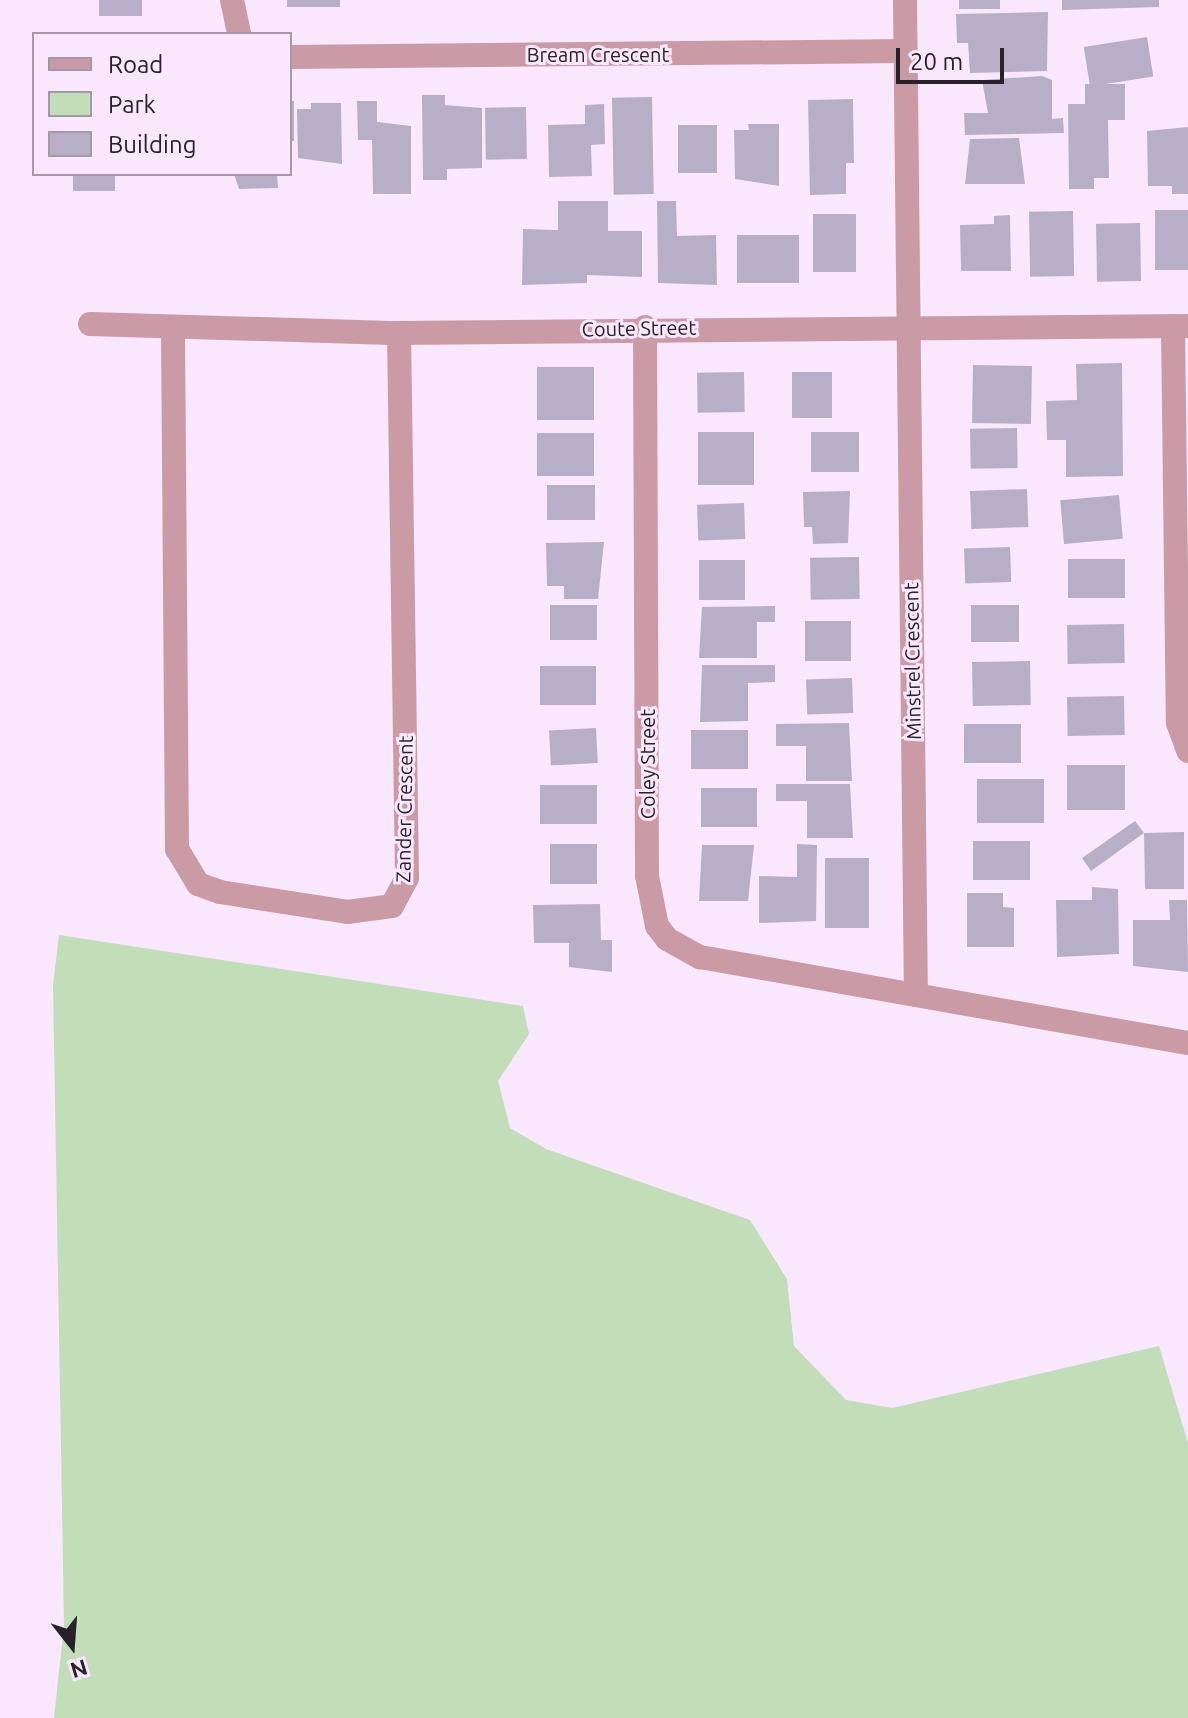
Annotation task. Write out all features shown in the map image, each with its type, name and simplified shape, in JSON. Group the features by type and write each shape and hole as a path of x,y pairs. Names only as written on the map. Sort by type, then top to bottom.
{"street":[{"path":"232,0 239,32"},
{"name":"Minstrel Crescent","path":"905,0 916,995"},
{"name":"Bream Crescent","path":"292,57 905,51"},
{"name":"Coute Street","path":"90,324 173,330 399,333 645,327 1180,326"},
{"path":"1180,326 1178,723 1188,751"},
{"name":"Coley Street","path":"645,327 647,876 657,926 680,950 700,957 916,995"},
{"name":"Zander Crescent","path":"173,330 177,849 198,884 220,892 347,912 392,906 407,878 399,333"},
{"path":"916,995 1188,1043"}],"green space":[{"path":"59,935 523,1006 529,1034 498,1081 510,1128 546,1149 750,1220 787,1279 794,1346 846,1400 892,1408 1159,1346 1188,1443 1188,1718 54,1718 64,1625 53,985"}],"building":[{"path":"99,0 142,0 142,16 99,16"},
{"path":"287,0 340,0 340,7 287,7"},
{"path":"959,0 1000,0 1000,9 959,9"},
{"path":"1062,0 1159,0 1159,7 1062,10"},
{"path":"1048,12 1047,71 970,73 968,43 957,43 956,14"},
{"path":"1147,37 1153,77 1090,87 1084,47"},
{"path":"1042,76 1052,80 1052,119 1063,118 1064,133 965,135 964,113 988,113 982,80"},
{"path":"1085,84 1125,84 1125,120 1108,120 1109,178 1094,178 1094,189 1069,189 1068,104 1085,104"},
{"path":"422,95 445,95 445,105 482,108 482,168 447,169 447,180 423,180"},
{"path":"652,97 654,194 614,195 612,98"},
{"path":"853,99 854,163 846,163 846,194 810,195 808,100"},
{"path":"292,101 294,141 292,141"},
{"path":"357,101 377,101 377,122 411,126 411,194 373,194 372,140 358,140"},
{"path":"311,103 341,103 342,164 298,158 297,109 311,109"},
{"path":"604,104 605,144 591,145 592,176 549,177 548,125 585,124 585,105"},
{"path":"526,107 527,159 486,160 485,108"},
{"path":"748,124 779,124 779,186 735,179 734,130 749,130"},
{"path":"678,125 717,125 717,173 678,173"},
{"path":"1188,127 1188,194 1172,194 1172,186 1148,186 1147,131"},
{"path":"1019,138 1025,184 965,184 970,139"},
{"path":"73,176 115,176 115,191 73,191"},
{"path":"235,176 277,176 278,188 239,189"},
{"path":"558,201 608,201 608,231 642,231 642,277 587,275 587,283 522,285 523,229 558,230"},
{"path":"657,201 676,201 677,236 716,235 717,285 658,283"},
{"path":"1155,210 1188,210 1188,270 1155,270"},
{"path":"1073,211 1074,276 1030,277 1029,212"},
{"path":"813,214 856,214 856,272 813,272"},
{"path":"1010,215 1011,271 961,271 960,225 994,224 994,216"},
{"path":"1140,223 1141,281 1097,282 1096,224"},
{"path":"737,235 799,235 799,283 737,283"},
{"path":"1122,363 1123,476 1066,477 1066,440 1047,440 1046,401 1077,400 1076,364"},
{"path":"973,365 1032,366 1031,424 972,423"},
{"path":"537,367 594,367 594,420 537,420"},
{"path":"744,372 745,412 698,413 697,373"},
{"path":"792,372 832,372 832,418 792,418"},
{"path":"1017,428 1018,468 971,469 970,429"},
{"path":"698,432 754,432 754,485 698,485"},
{"path":"811,432 859,432 859,472 811,472"},
{"path":"537,433 594,433 594,476 537,476"},
{"path":"547,485 595,485 595,520 547,520"},
{"path":"1027,489 1028,527 971,529 970,491"},
{"path":"850,491 848,543 813,544 812,527 804,527 803,492"},
{"path":"1119,495 1123,539 1064,544 1060,500"},
{"path":"744,503 745,539 698,541 697,505"},
{"path":"604,542 598,599 564,599 564,586 547,586 546,543"},
{"path":"1010,547 1011,582 965,584 964,549"},
{"path":"859,557 860,599 811,600 810,558"},
{"path":"1068,559 1125,559 1125,598 1068,598"},
{"path":"699,560 745,560 745,600 699,600"},
{"path":"550,605 597,605 597,640 550,640"},
{"path":"971,605 1019,605 1019,642 971,642"},
{"path":"775,606 775,622 757,622 757,658 699,658 702,607"},
{"path":"805,621 851,621 851,661 805,661"},
{"path":"1124,624 1125,663 1068,664 1067,625"},
{"path":"1030,661 1031,705 973,706 972,662"},
{"path":"702,665 775,665 775,682 748,683 748,721 700,722"},
{"path":"540,666 596,666 596,705 540,705"},
{"path":"852,678 853,713 807,715 806,680"},
{"path":"1124,696 1125,735 1068,736 1067,697"},
{"path":"849,723 852,781 806,781 806,746 776,746 776,724"},
{"path":"964,724 1021,724 1021,763 964,763"},
{"path":"596,728 598,763 551,765 549,730"},
{"path":"691,730 748,730 748,769 691,769"},
{"path":"1067,765 1125,765 1125,810 1067,810"},
{"path":"977,779 1044,779 1044,823 977,823"},
{"path":"776,784 850,784 853,838 807,838 807,801 776,801"},
{"path":"540,785 597,785 597,824 540,824"},
{"path":"701,788 757,788 757,827 701,827"},
{"path":"1135,821 1144,833 1091,871 1082,858"},
{"path":"1184,832 1184,889 1145,889 1144,833"},
{"path":"973,841 1030,841 1030,880 973,880"},
{"path":"550,844 597,844 597,884 550,884"},
{"path":"797,844 817,845 816,921 759,923 759,876 797,877"},
{"path":"702,845 754,845 748,901 699,901"},
{"path":"825,858 869,858 869,928 825,928"},
{"path":"1092,887 1118,889 1119,954 1057,957 1056,900 1092,900"},
{"path":"967,893 1003,893 1003,907 1014,908 1014,947 967,947"},
{"path":"1169,900 1187,900 1188,972 1133,966 1133,920 1170,920"},
{"path":"600,904 601,940 612,940 612,972 569,967 569,943 534,943 533,905"}]}
